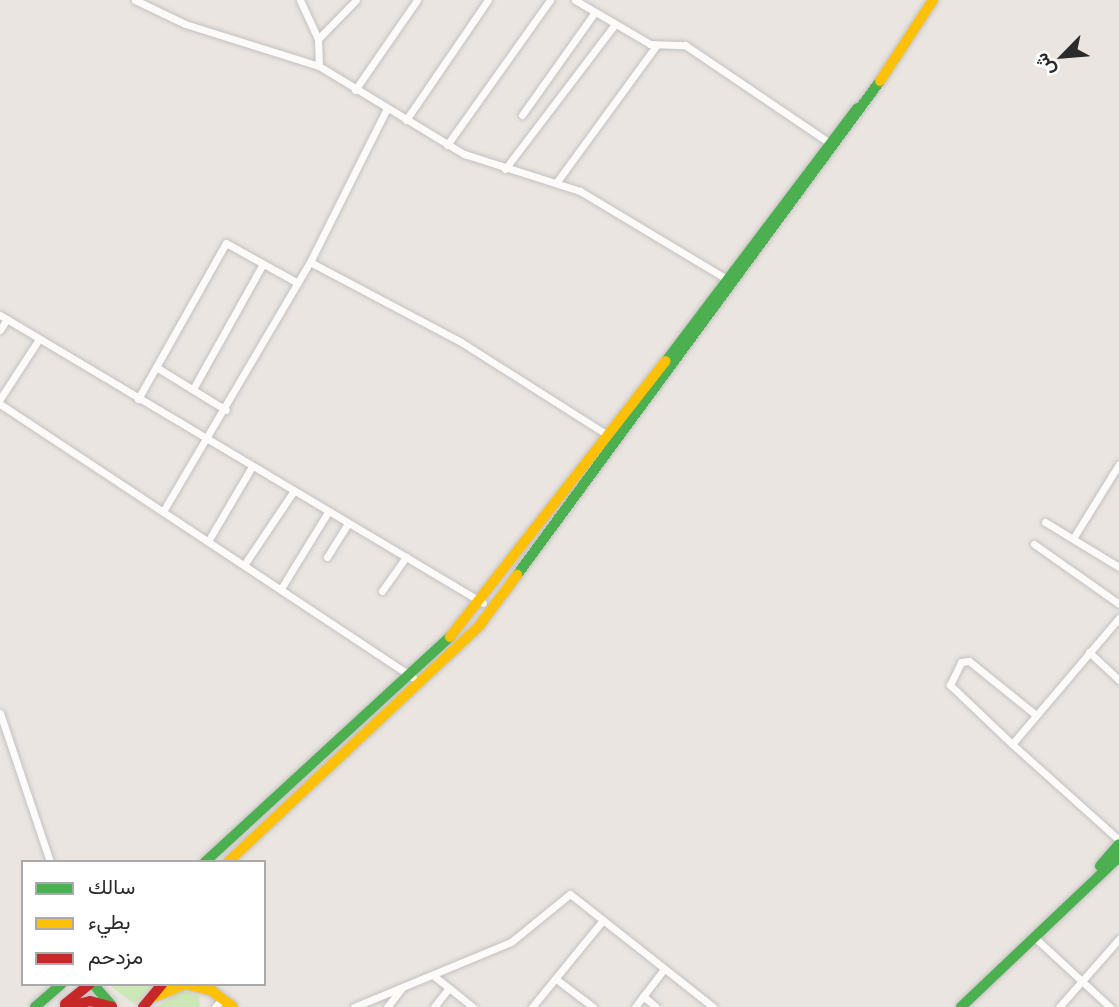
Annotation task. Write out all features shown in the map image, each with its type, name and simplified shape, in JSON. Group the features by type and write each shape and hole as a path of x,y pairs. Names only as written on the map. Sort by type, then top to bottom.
{"main road":[{"path":"230,860 479,626 823,166 860,106 933,0"},
{"path":"207,860 413,677 483,603 828,142 860,106"},
{"path":"1079,891 1119,842"},
{"path":"961,1007 1032,935 1119,857"},
{"path":"35,1007 59,986"},
{"path":"64,1007 89,986"},
{"path":"93,986 112,1006"},
{"path":"150,1003 161,986"},
{"path":"150,1003 181,986"},
{"path":"193,986 213,991"},
{"path":"205,986 213,991 219,1003 233,1007"},
{"path":"64,1007 112,1006"}],"street":[{"path":"135,0 185,24 319,66 386,110 447,145 505,169 556,183 725,278"},
{"path":"300,0 318,40 319,66"},
{"path":"318,40 356,0"},
{"path":"355,90 417,0"},
{"path":"406,120 488,0"},
{"path":"447,145 550,0"},
{"path":"575,0 656,46 685,45 828,142"},
{"path":"522,115 595,12"},
{"path":"505,169 615,24"},
{"path":"556,183 656,46"},
{"path":"164,508 208,442 298,284 386,110"},
{"path":"138,399 226,243 298,284"},
{"path":"310,262 461,342 609,436"},
{"path":"192,389 263,264"},
{"path":"0,330 3,317 251,468 483,603"},
{"path":"39,339 0,402 210,538 413,677"},
{"path":"156,366 226,410"},
{"path":"1074,537 1119,464"},
{"path":"210,538 251,468"},
{"path":"246,562 293,492"},
{"path":"282,587 328,512"},
{"path":"1045,522 1118,564"},
{"path":"327,557 348,524"},
{"path":"1034,544 1119,604"},
{"path":"382,591 406,557"},
{"path":"1012,744 1119,618"},
{"path":"1089,652 1119,680"},
{"path":"1036,715 969,661 961,662 950,685 1119,842"},
{"path":"0,713 49,860"},
{"path":"354,1007 511,942 570,894 713,1007"},
{"path":"532,1007 603,920"},
{"path":"1032,935 1110,1007"},
{"path":"1059,1007 1119,939"},
{"path":"635,1007 664,969"},
{"path":"434,976 473,1007"},
{"path":"556,979 593,1007"},
{"path":"387,1007 402,988"},
{"path":"434,1007 449,988"},
{"path":"643,996 656,1007"}],"green space":[{"path":"111,986 153,986 134,1004"},
{"path":"183,990 199,996 200,1007 156,1007"}],"traffic: fast":[{"path":"517,575 880,81"},
{"path":"666,361 857,108"},
{"path":"207,860 450,637"},
{"path":"1100,866 1119,844"},
{"path":"961,1007 1119,857"},
{"path":"35,1007 59,986"},
{"path":"95,986 111,1005"}],"traffic: slow":[{"path":"880,81 933,0"},
{"path":"450,637 666,361"},
{"path":"230,860 479,626 517,575"},
{"path":"157,996 180,986"},
{"path":"193,986 213,991"},
{"path":"208,988 233,1007"}],"traffic: jam":[{"path":"65,1004 88,986"},
{"path":"143,1007 160,986"},
{"path":"65,1007 90,1001 112,1007"}]}
